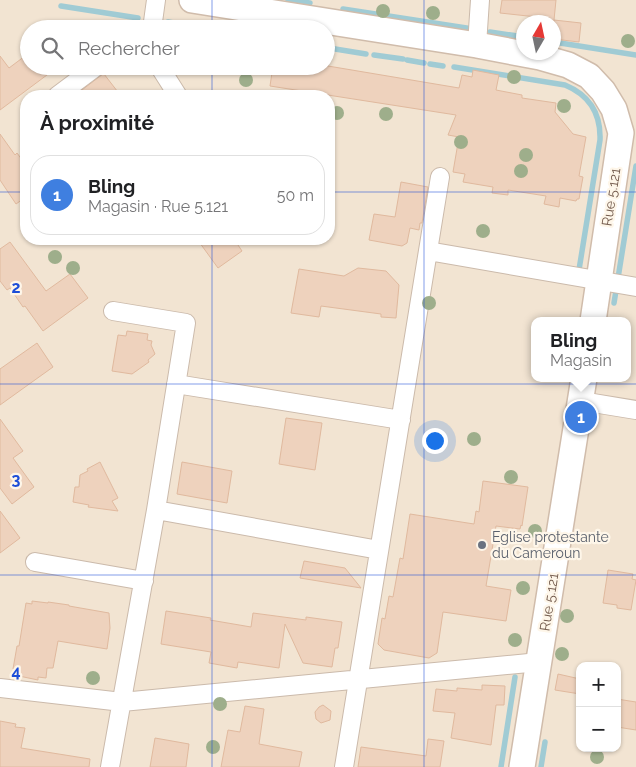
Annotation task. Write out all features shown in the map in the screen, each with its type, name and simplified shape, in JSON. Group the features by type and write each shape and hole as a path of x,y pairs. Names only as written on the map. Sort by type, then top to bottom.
{"street":[{"path":"153,20 156,0"},
{"path":"192,0 322,20"},
{"path":"335,22 477,44 480,0"},
{"name":"Rue 5.121","path":"477,44 568,65 589,76 603,91 614,109 621,133 594,317"},
{"path":"65,90 85,75"},
{"path":"165,75 174,90"},
{"path":"344,767 440,177"},
{"path":"428,252 636,287"},
{"path":"110,767 144,581 186,323 113,312"},
{"path":"176,384 401,420"},
{"path":"582,390 636,410"},
{"name":"Rue 5.121","path":"522,767 582,390"},
{"path":"156,510 380,550"},
{"path":"35,562 144,581"},
{"path":"0,688 122,702 539,662"}],"shaded area":[{"path":"0,0 636,0 636,767 0,767"}],"building":[{"path":"502,0 556,0 554,15 500,13"},
{"path":"561,21 581,23 579,42 561,40"},
{"path":"0,56 9,68 20,60 20,75 47,75 27,90 20,90 20,95 0,110"},
{"path":"335,67 459,88 462,75 472,77 473,70 499,75 496,90 522,95 522,98 556,103 555,112 573,134 586,137 579,176 583,177 579,199 576,201 560,198 559,207 544,204 546,196 508,190 508,195 492,193 493,187 463,182 465,174 453,172 459,137 448,135 456,115 335,96 335,90 296,90 270,86 272,75 335,75"},
{"path":"102,75 105,75 116,90 82,90"},
{"path":"0,134 15,155 17,153 20,157 20,201 16,204 0,180"},
{"path":"401,182 428,187 422,223 420,223 419,230 410,228 407,243 402,246 369,240 374,214 395,217"},
{"path":"10,242 46,291 70,274 88,298 43,331 10,288 7,290 0,281 0,249"},
{"path":"201,245 238,245 242,251 218,268"},
{"path":"358,268 386,271 399,285 396,318 381,317 381,314 321,306 319,317 291,313 299,269 344,276"},
{"path":"127,331 148,334 147,340 152,341 151,345 155,354 148,360 149,362 132,374 112,371 118,335 126,336"},
{"path":"37,343 53,367 0,405 0,369"},
{"path":"286,418 322,423 315,470 279,464"},
{"path":"0,419 23,451 13,458 34,487 12,504 0,488"},
{"path":"100,462 118,498 112,501 118,511 88,507 89,505 73,502 75,487 79,487 80,475"},
{"path":"182,462 232,471 227,503 177,494"},
{"path":"483,481 528,487 520,529 496,526 486,586 511,590 506,621 443,612 437,653 429,658 384,650 378,644 382,618 385,619 389,596 393,597 400,558 403,559 410,514 474,524 476,511 479,512"},
{"path":"0,511 20,538 0,553"},
{"path":"304,561 345,568 361,588 300,578"},
{"path":"608,570 633,574 632,579 636,580 631,610 603,603"},
{"path":"32,601 69,605 109,613 110,628 107,649 58,641 53,668 47,668 46,678 38,677 38,680 19,676 20,670 13,669 26,603 32,604"},
{"path":"166,611 251,627 253,613 306,620 306,617 342,622 338,648 335,648 332,667 303,663 285,624 279,668 238,662 237,668 209,663 211,652 161,644"},
{"path":"558,674 576,678 576,693 555,690"},
{"path":"482,685 505,686 504,705 496,705 491,745 451,738 455,713 433,711 436,689 457,691 457,688 482,690"},
{"path":"621,700 636,702 636,730 621,728"},
{"path":"323,705 331,711 330,720 321,723 316,719 315,712"},
{"path":"245,706 264,709 259,744 302,752 299,767 221,767 228,730 240,732"},
{"path":"0,721 16,724 15,727 25,728 21,748 90,759 89,767 0,767"},
{"path":"155,738 189,744 186,767 150,767"},
{"path":"428,739 444,741 440,767 358,767 361,747 426,756"}],"waterway":[{"path":"288,0 310,3"},
{"path":"61,6 138,18"},
{"path":"343,9 473,29"},
{"path":"490,32 516,36"},
{"path":"561,43 636,55"},
{"path":"335,49 366,54"},
{"path":"374,55 403,59"},
{"path":"407,60 424,63"},
{"path":"430,64 443,66"},
{"path":"454,67 565,85 581,94 592,106 598,122 600,140 578,276"},
{"path":"614,303 636,166"},
{"path":"501,767 515,677"},
{"path":"541,767 545,742"}],"place":[{"name":"Bling","path":"581,417"},
{"name":"Eglise protestante du Cameroun","path":"482,545"}]}
